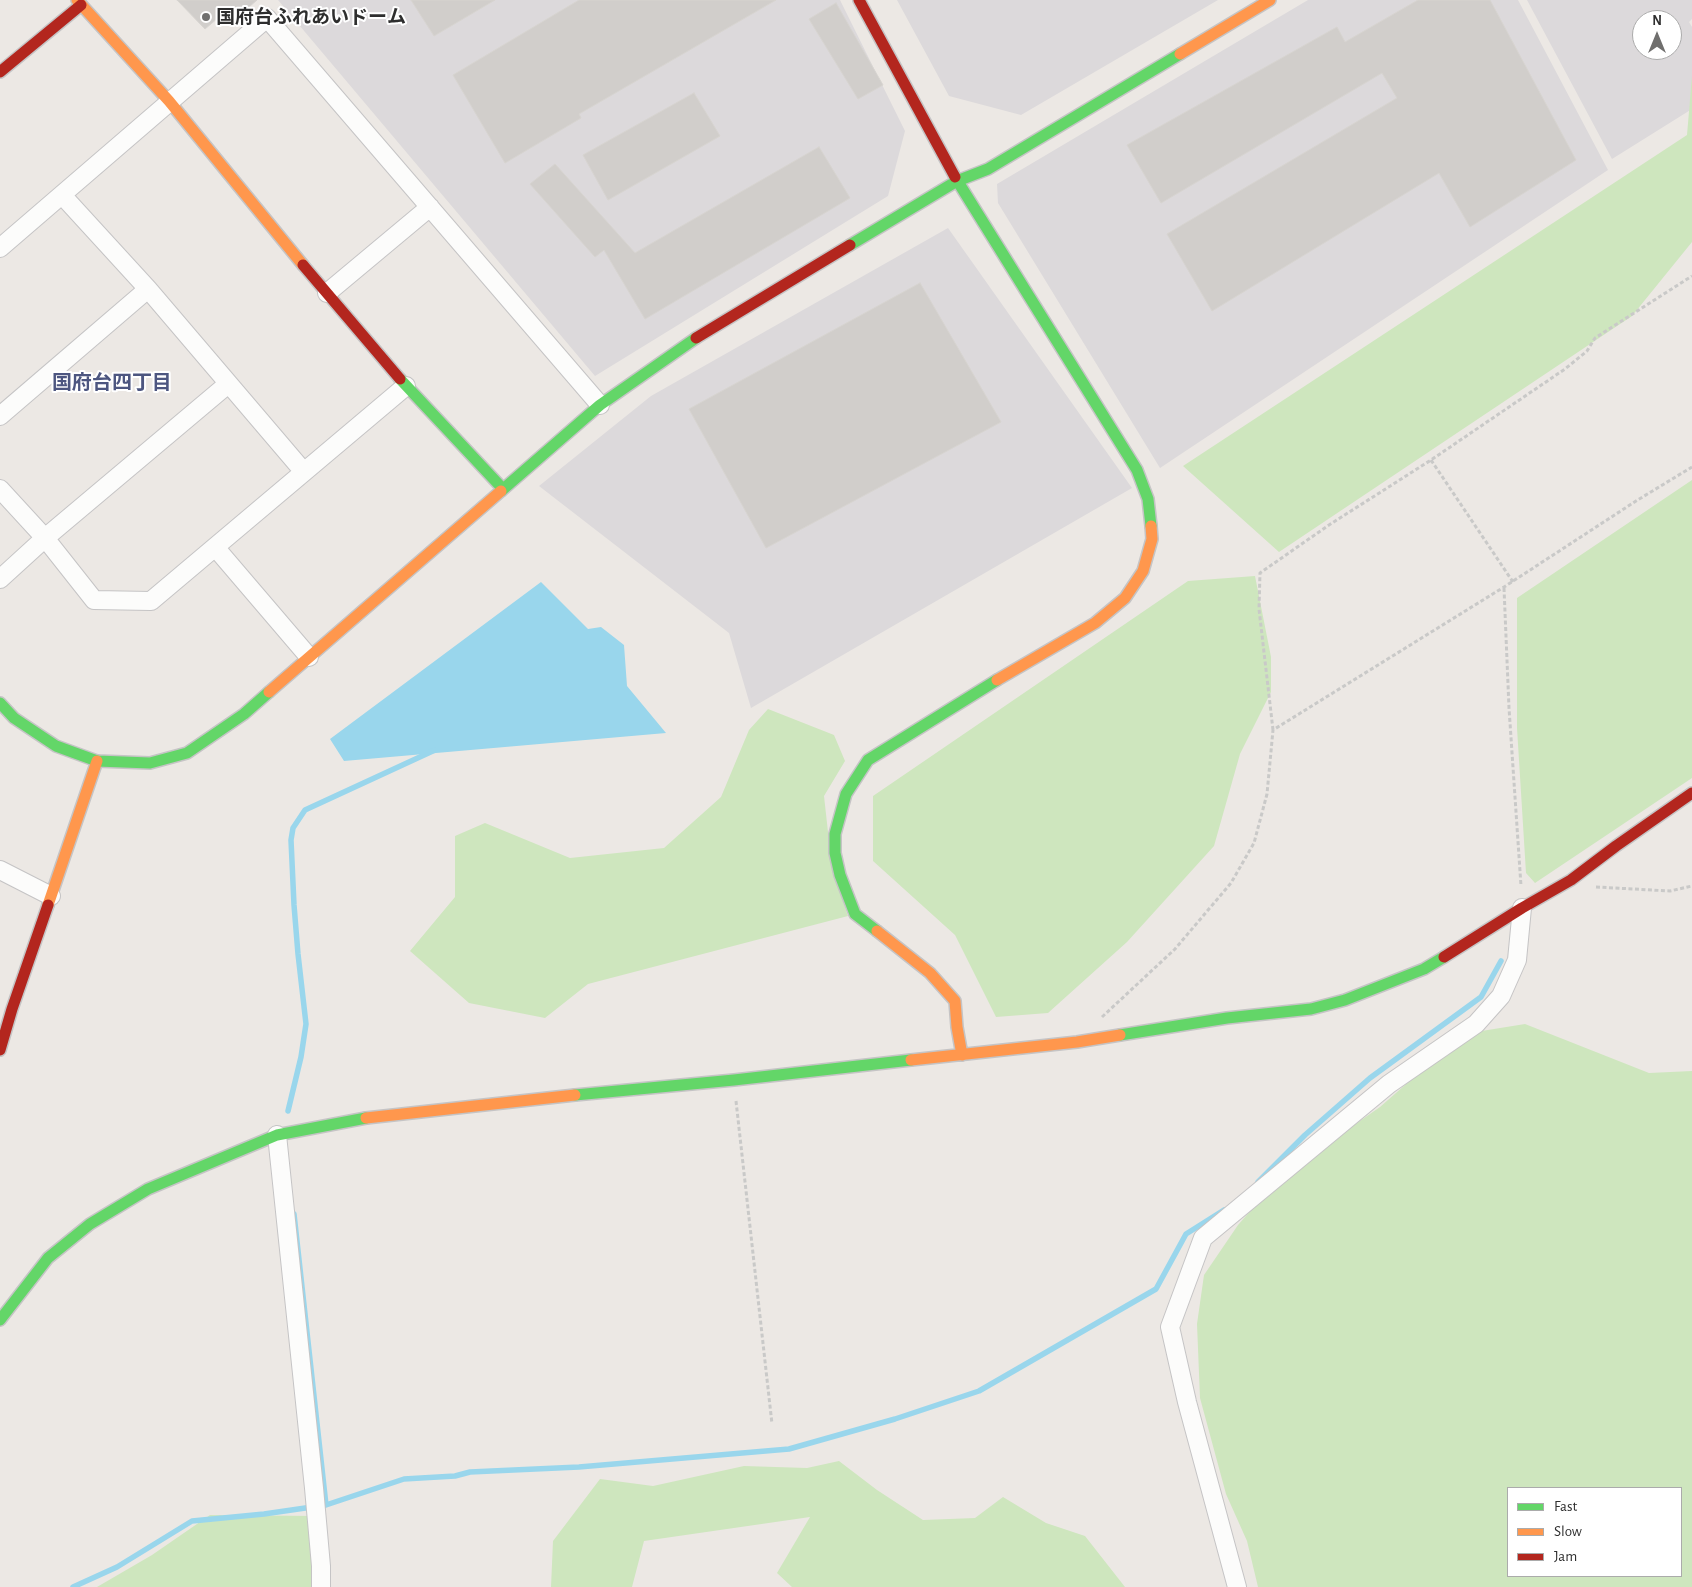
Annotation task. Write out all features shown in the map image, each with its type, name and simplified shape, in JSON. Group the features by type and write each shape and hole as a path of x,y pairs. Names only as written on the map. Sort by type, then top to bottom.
{"street":[{"path":"859,0 957,181 1137,470 1148,500 1152,539 1143,571 1125,598 1095,623 992,682 868,760 846,794 835,834 835,853 840,875 855,914 930,973 955,1001 956,1027 962,1055"},
{"path":"0,703 14,718 56,746 98,761 150,763 187,753 244,714 600,405 648,370 711,328 957,181 988,169 1270,0"},
{"path":"0,72 79,2 169,101 406,386 503,489"},
{"path":"0,248 268,18 600,405"},
{"path":"62,195 148,289 304,472"},
{"path":"327,293 430,207"},
{"path":"0,416 148,289"},
{"path":"0,579 45,538 228,384"},
{"path":"0,488 45,538 94,600 152,601 406,386"},
{"path":"215,547 309,657"},
{"path":"0,1050 6,1006 51,896 98,761"},
{"path":"0,1320 48,1258 90,1224 148,1189 277,1135 358,1119 1077,1042 1227,1018 1320,1007 1346,1000 1424,969 1571,880 1616,846 1692,794"},
{"path":"0,870 51,896"},
{"path":"1237,1587 1187,1402 1170,1327 1203,1238 1389,1084 1476,1024 1501,996 1518,960 1522,908"},
{"path":"277,1135 316,1507 321,1587"}],"path":[{"path":"1097,1022 1175,949 1231,883 1254,843 1267,794 1273,730 1259,609 1260,573 1565,368 1587,350 1595,338 1692,276"},
{"path":"1430,460 1513,582"},
{"path":"1273,730 1513,582 1636,501 1692,467"},
{"path":"1504,587 1509,708 1522,908"},
{"path":"1571,880 1598,887 1670,891 1692,886"},
{"path":"734,1080 772,1424"}],"shaded area":[{"path":"278,0 840,0 905,131 888,196 595,376"},
{"path":"897,0 1218,0 1021,115 949,96"},
{"path":"1308,0 1518,0 1608,170 1160,468 998,203 997,184"},
{"path":"1527,0 1692,0 1692,19 1689,22 1692,27 1692,109 1612,159"},
{"path":"948,228 1132,488 751,708 729,633 539,486 651,396"}],"green space":[{"path":"1692,76 1692,242 1632,316 1279,552 1183,466 1687,135"},
{"path":"1692,480 1692,778 1535,883 1526,873 1517,728 1517,598"},
{"path":"1255,576 1271,657 1271,692 1240,754 1214,846 1127,942 1048,1013 996,1017 955,935 873,861 873,796 1188,581"},
{"path":"768,709 834,735 845,761 824,796 832,868 848,916 588,984 545,1018 469,1003 410,951 455,897 455,836 485,823 570,858 664,848 721,797 749,730"},
{"path":"1525,1024 1649,1073 1692,1071 1692,1587 1258,1587 1247,1541 1226,1494 1200,1398 1197,1324 1204,1275 1238,1225 1282,1175 1380,1107 1463,1034"},
{"path":"839,1461 877,1490 923,1520 975,1518 1003,1497 1046,1523 1085,1536 1125,1587 792,1587 777,1573 810,1517 644,1541 632,1587 551,1587 553,1541 600,1479 653,1486 744,1466 807,1468"},
{"path":"210,1515 316,1516 330,1566 327,1587 97,1587 152,1555"}],"water":[{"path":"541,582 588,629 601,627 624,645 627,686 666,733 344,761 330,739"}],"building":[{"name":"国府台ふれあいドーム","path":"177,0 257,0 233,21 225,12 205,29"},
{"path":"411,0 495,0 434,36"},
{"path":"579,0 776,0 579,114 581,118 505,163 453,75"},
{"path":"1418,0 1490,0 1576,160 1470,227 1439,173 1212,311 1167,234 1397,98 1382,73 1161,203 1127,145 1337,27 1345,42"},
{"path":"836,3 883,85 858,99 809,19"},
{"path":"694,93 720,136 608,200 583,155"},
{"path":"819,147 850,198 645,319 604,250 595,257 530,184 555,164 635,253"},
{"path":"920,283 1001,422 766,548 689,409"}],"waterway":[{"path":"288,1111 301,1057 306,1024 294,905 291,840 293,828 305,810 435,750"},
{"path":"1258,1182 1305,1135 1370,1078 1481,997 1501,961"},
{"path":"73,1587 117,1567 192,1521 264,1514 326,1505 404,1479 455,1476 470,1472 579,1467 789,1449 895,1419 979,1391 1156,1289 1186,1234 1224,1210"},
{"path":"294,1214 326,1505"}],"traffic: fast":[{"path":"850,245 957,181 988,169 1180,54"},
{"path":"955,177 1137,470 1148,499 1151,526"},
{"path":"501,491 600,405 696,338"},
{"path":"400,379 503,489"},
{"path":"877,931 855,914 840,875 835,853 835,834 846,794 868,760 997,680"},
{"path":"0,703 14,718 56,746 97,761 150,763 187,753 244,714 269,692"},
{"path":"1120,1035 1227,1018 1311,1009 1345,1000 1424,969 1444,957"},
{"path":"575,1095 734,1080 911,1060"},
{"path":"0,1320 48,1258 90,1224 148,1189 277,1135 366,1118"}],"traffic: slow":[{"path":"77,0 169,101 303,265"},
{"path":"1180,54 1270,0"},
{"path":"269,692 501,491"},
{"path":"997,680 1095,623 1125,598 1143,571 1152,539 1151,526"},
{"path":"48,905 97,761"},
{"path":"877,931 930,973 955,1001 962,1055"},
{"path":"911,1060 1077,1042 1120,1035"},
{"path":"366,1118 575,1095"}],"traffic: jam":[{"path":"859,0 955,177"},
{"path":"0,72 81,5"},
{"path":"696,338 850,245"},
{"path":"303,265 400,379"},
{"path":"1444,957 1571,880 1692,793"},
{"path":"0,1050 48,905"}],"place":[{"name":"国府台ふれあいドーム","path":"206,17"}],"district":[{"name":"国府台四丁目","path":"112,383"}]}
